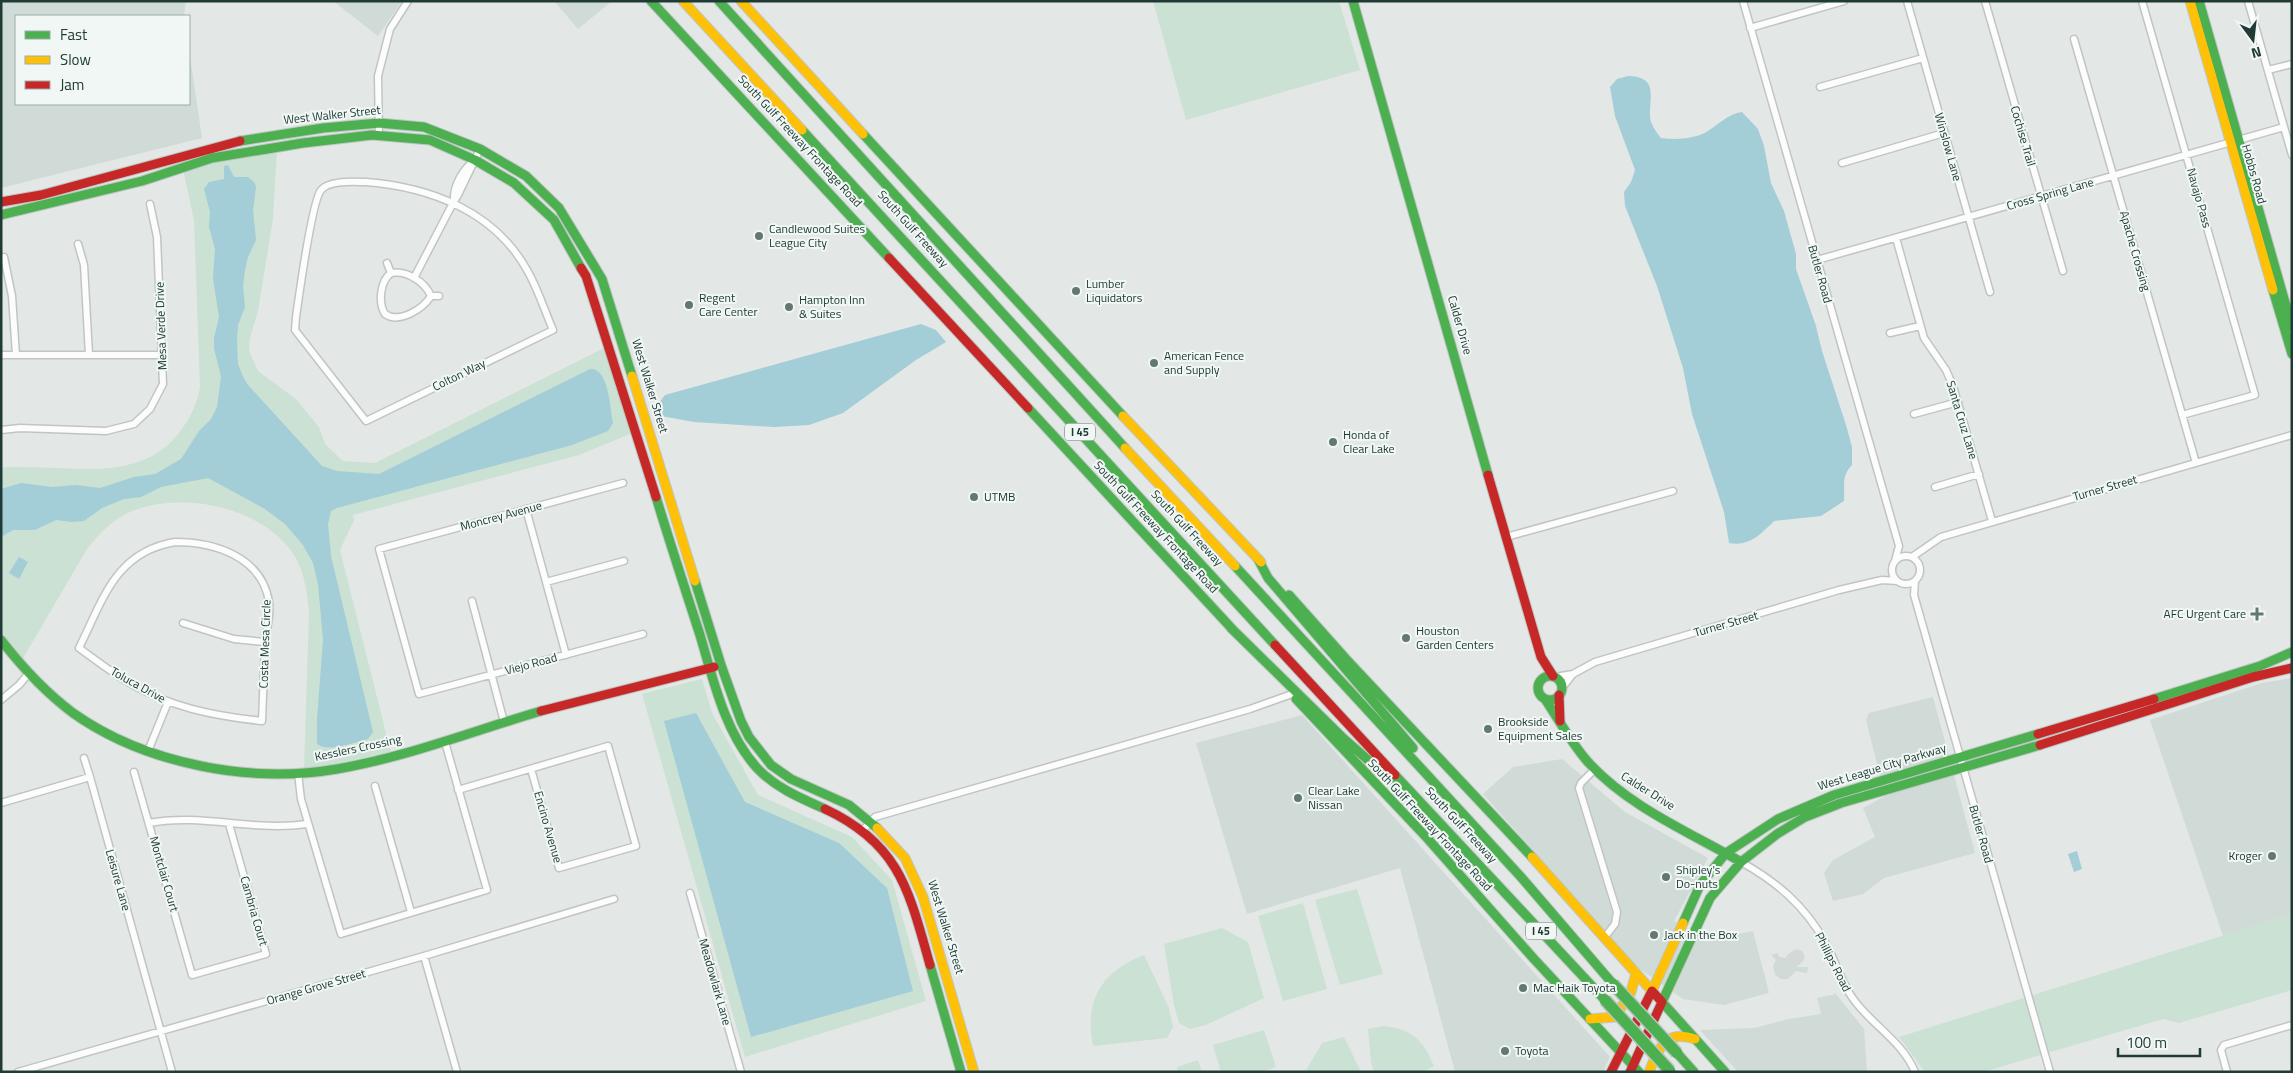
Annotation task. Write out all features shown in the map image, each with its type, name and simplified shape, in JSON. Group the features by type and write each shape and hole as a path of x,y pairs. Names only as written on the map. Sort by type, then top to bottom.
{"main road":[{"name":"South Gulf Freeway Frontage Road","path":"652,1 1428,839 1621,1052 1634,1070"},
{"name":"South Gulf Freeway","path":"683,1 1671,1071"},
{"name":"South Gulf Freeway","path":"719,1 1138,463 1285,617 1694,1072"},
{"path":"741,1 1151,446 1258,559 1346,660 1604,938 1725,1072"},
{"name":"Calder Drive","path":"1353,1 1526,609 1541,657 1554,677"},
{"name":"Hobbs Road","path":"2190,1 2292,327"},
{"name":"Hobbs Road","path":"2199,1 2292,354"},
{"name":"West Walker Street","path":"1,202 41,194 222,145 323,128 379,122 424,127 526,176 558,208 583,245 602,279 677,521 730,726 738,743 763,774 785,790 842,816 863,830 895,865 906,885 961,1072"},
{"name":"West Walker Street","path":"1,215 45,206 142,181 212,158 303,143 379,136 430,140 477,154 514,183 554,220 586,276 665,525 716,666 749,737 771,765 791,779 849,805 871,821 889,838 905,858 917,880 974,1072"},
{"path":"1258,559 1268,578 1512,860 1542,902"},
{"path":"1231,628 1344,739 1394,782 1454,848 1476,862"},
{"name":"Kesslers Crossing","path":"1,640 18,663 29,673 72,710 100,729 148,750 235,772 298,773 337,769 446,742 504,722 716,666"},
{"name":"West League City Parkway","path":"1634,1070 1662,1002 1710,898 1741,862 1777,834 1805,817 1841,803 2156,703 2260,666 2292,652"},
{"name":"Calder Drive","path":"1539,682 1541,657"},
{"path":"2253,677 2292,664"},
{"name":"West League City Parkway","path":"2156,703 2292,668"},
{"path":"1560,721 1561,691 1560,680 1546,676 1539,682 1538,689 1545,699 1553,700 1561,691"},
{"name":"Calder Drive","path":"1545,699 1571,740 1595,769 1630,798 1741,862"},
{"name":"West League City Parkway","path":"1611,1072 1652,991 1700,885 1726,853 1778,819 1811,803 1961,764"},
{"path":"1590,1019 1615,1017 1631,992 1636,973"},
{"path":"1649,1072 1661,1046 1672,1036 1682,1035 1697,1040"}],"street":[{"path":"379,136 378,76 390,29 408,1"},
{"name":"Butler Road","path":"1742,1 1899,546 1910,556"},
{"path":"1750,28 1844,1"},
{"name":"Winslow Lane","path":"1907,1 1990,292"},
{"name":"Cochise Trail","path":"1985,1 2062,271"},
{"name":"Navajo Pass","path":"2142,1 2255,395 2182,416"},
{"path":"2248,1 2292,155"},
{"name":"Apache Crossing","path":"2074,39 2196,463"},
{"path":"1820,87 1922,58"},
{"path":"2268,70 2292,64"},
{"name":"Cross Spring Lane","path":"1817,260 2284,127"},
{"path":"1842,163 1944,133"},
{"path":"414,278 453,201 458,196 477,154"},
{"name":"Colton Way","path":"358,182 390,184 453,201 479,217 508,243 522,262 537,289 553,330 366,421 295,330 312,218 322,189 330,185 358,182"},
{"name":"Mesa Verde Drive","path":"1,430 20,428 106,431 134,424 150,408 163,384 158,237 150,204"},
{"name":"Santa Cruz Lane","path":"1896,238 1920,326 1930,349 1950,376 1992,520"},
{"path":"78,244 84,265 89,355"},
{"path":"4,257 12,296 16,355"},
{"path":"386,263 391,273"},
{"path":"391,273 414,278 425,286 432,296"},
{"path":"391,273 385,280 381,303 385,314 390,317 400,317 412,312 424,306 432,296"},
{"path":"586,276 602,279"},
{"path":"432,296 439,296"},
{"path":"1890,333 1920,326"},
{"path":"1,355 162,355"},
{"path":"1914,414 1958,402"},
{"name":"Turner Street","path":"1910,556 1941,537 1992,520 2292,435"},
{"path":"1935,487 1979,474"},
{"name":"Moncrey Avenue","path":"419,694 379,549 623,483"},
{"path":"1506,537 1673,491"},
{"path":"526,509 566,655"},
{"path":"665,525 677,521"},
{"name":"Costa Mesa Circle","path":"79,648 120,570 144,551 157,545 174,542 190,542 221,550 247,562 255,569 262,580 270,604 265,642 262,721"},
{"path":"1882,580 1892,570 1899,546"},
{"path":"1892,570 1900,582 1915,581 1920,573 1919,564 1923,549"},
{"path":"1895,561 1903,556 1910,556 1919,564"},
{"path":"546,582 624,561"},
{"name":"Turner Street","path":"1554,677 1573,674 1595,662 1839,590 1882,580 1900,582"},
{"name":"Butler Road","path":"1915,581 1914,595 2050,1072"},
{"name":"Butler Road","path":"1900,582 1914,595"},
{"path":"472,601 504,722"},
{"path":"183,623 234,640 265,642"},
{"name":"Viejo Road","path":"419,694 643,634"},
{"name":"Toluca Drive","path":"79,648 125,681 168,702 228,717 262,721"},
{"path":"1,700 19,685 29,673"},
{"name":"Turner Street","path":"1561,691 1573,674"},
{"path":"863,830 875,818 1292,694"},
{"path":"148,750 168,702"},
{"path":"298,773 301,799 307,824 341,934 487,890 446,742"},
{"name":"Encino Avenue","path":"608,746 635,846 559,868 532,769 608,746"},
{"name":"Leisure Lane","path":"84,758 172,1072"},
{"path":"458,790 532,769"},
{"path":"1595,769 1581,782 1579,788 1616,912 1615,924 1604,938"},
{"name":"Montclair Court","path":"134,772 192,976"},
{"path":"1,803 90,777"},
{"path":"375,786 411,912"},
{"path":"150,823 178,819 261,826 307,824"},
{"name":"Cambria Court","path":"192,976 266,954 230,824"},
{"name":"Phillips Road","path":"1741,862 1784,889 1799,905 1826,943 1852,998 1870,1019 1902,1048 1915,1072"},
{"name":"Meadowlark Lane","path":"690,893 741,1072"},
{"name":"Orange Grove Street","path":"18,1072 614,900"},
{"path":"424,956 457,1072"},
{"path":"2227,1072 2221,1050 2222,1046 2292,1025"}],"shaded area":[{"path":"1,1 186,1 184,15 15,15 15,105 190,105 190,57 202,138 1,188"},
{"path":"333,1 402,1 378,36"},
{"path":"554,1 612,1 578,29"},
{"path":"2292,678 2292,914 2223,936 2150,720 2262,683"},
{"path":"1933,697 1975,853 1884,878 1863,894 1833,901 1824,873 1833,860 1875,837 1863,808 1885,796 1866,720 1869,713"},
{"path":"1302,715 1610,1057 1603,1072 1455,1072 1400,868 1247,914 1196,743"},
{"path":"1562,759 1625,812 1708,858 1674,921 1709,940 1753,931 1769,993 1724,1005 1683,999 1637,967 1483,794 1513,767"},
{"path":"1800,950 1804,954 1795,962 1797,967 1808,967 1807,973 1796,971 1788,979 1781,979 1775,975 1773,966 1776,960 1771,955 1777,953 1780,957 1792,959"},
{"path":"1836,994 1864,1029 1867,1072 1738,1072 1700,1030 1754,1028 1789,1019 1821,1014 1817,998"}],"green space":[{"path":"1153,1 1339,1 1360,70 1186,120"},
{"path":"277,150 273,219 258,311 250,338 249,351 258,371 296,399 319,427 325,444 343,461 375,463 606,347 633,433 579,455 353,515 354,520 340,550 391,753 347,764 304,770 309,611 304,579 297,560 283,542 266,527 245,516 222,508 174,503 151,506 130,512 106,528 87,549 22,660 1,636 1,468 88,469 124,466 141,461 157,453 172,441 190,416 200,388 194,221 183,169 211,161"},
{"path":"702,679 712,713 758,795 852,837 892,880 926,1001 745,1057 642,694"},
{"path":"1357,889 1383,974 1340,985 1315,900"},
{"path":"1303,903 1327,989 1283,1001 1258,916"},
{"path":"2292,914 2292,990 2179,1023 2163,1019 1983,1072 1925,1072 1899,1037"},
{"path":"1222,928 1248,942 1264,998 1206,1025 1190,1029 1179,1023 1174,1005 1164,944"},
{"path":"1144,955 1169,1008 1173,1027 1167,1038 1093,1046 1091,1015 1099,990 1117,970"},
{"path":"1383,1026 1402,1030 1415,1037 1421,1042 1434,1066 1423,1072 1374,1072 1371,1062 1368,1029"},
{"path":"1264,1030 1276,1067 1261,1072 1221,1072 1213,1045"},
{"path":"1344,1037 1361,1072 1305,1072 1322,1043"},
{"path":"1198,1060 1202,1072 1178,1072 1177,1067"}],"water":[{"path":"1628,76 1638,77 1648,84 1651,95 1650,117 1654,128 1661,138 1679,139 1698,136 1728,117 1742,112 1758,129 1764,146 1771,183 1784,211 1796,254 1796,269 1816,326 1852,447 1852,465 1845,477 1844,501 1821,516 1774,521 1759,535 1743,543 1729,543 1724,512 1692,414 1683,368 1657,286 1625,206 1624,192 1631,182 1635,170 1615,116 1610,87 1617,79"},
{"path":"228,165 234,177 248,177 254,182 256,187 253,210 256,240 248,257 245,270 243,286 245,307 238,325 238,364 248,385 322,466 337,471 379,474 590,369 596,370 601,375 608,390 613,423 608,431 572,445 331,511 328,524 331,556 373,732 368,739 342,746 328,747 317,744 323,640 318,584 313,563 303,545 285,524 265,509 208,478 161,487 141,497 124,499 102,508 84,521 56,520 35,530 13,530 1,537 1,489 21,483 52,487 76,485 100,488 134,477 155,474 181,459 199,431 211,419 217,407 221,377 214,348 214,338 219,317 213,279 215,249 209,227 210,212 204,189 209,182 224,179 224,166"},
{"path":"921,324 936,330 946,342 916,360 843,413 809,425 774,427 694,422 661,416 656,407 665,395"},
{"path":"19,557 28,562 19,579 9,573"},
{"path":"696,713 745,802 839,843 887,888 913,991 751,1037 664,721"},
{"path":"2077,851 2082,869 2074,872 2068,854"}],"taxiway":[{"path":"1793,960 1797,957"}],"traffic: fast":[{"path":"651,1 889,258"},
{"path":"719,1 1125,448"},
{"path":"1353,1 1488,475"},
{"path":"2199,1 2292,327"},
{"path":"240,141 323,128 379,123 424,127 480,149 526,176 559,208 602,279 632,376"},
{"path":"802,130 1275,645"},
{"path":"863,134 1123,416"},
{"path":"1,215 142,181 212,158 303,143 372,135 430,140 475,160 514,183 554,220 581,268"},
{"path":"2273,290 2292,354"},
{"path":"1028,408 1235,632"},
{"path":"656,497 715,687 736,739 764,775 780,787 825,809"},
{"path":"1258,559 1268,578 1413,748"},
{"path":"1235,566 1521,877 1613,984"},
{"path":"695,581 721,665 741,721 749,737 771,765 791,779 849,805 877,828"},
{"path":"1289,595 1346,659 1532,857"},
{"path":"1231,628 1344,739 1391,780"},
{"path":"1,640 43,688 73,713 101,731 165,757 200,766 235,771 270,774 304,773 363,764 414,751 541,711"},
{"path":"2154,699 2260,666 2292,652"},
{"path":"1550,676 1559,679 1562,688 1559,697 1550,700 1541,697 1538,688 1541,679 1550,676"},
{"path":"1296,699 1428,839 1534,959 1639,1072"},
{"path":"1545,699 1576,747 1604,778 1660,818 1741,862"},
{"path":"1683,923 1700,885 1726,853 1778,819 1834,795 2038,734"},
{"path":"1725,1072 1662,1002 1710,898 1741,862 1777,834 1805,817 1841,803 2040,745"},
{"path":"1395,775 1605,1000"},
{"path":"930,965 961,1072"},
{"path":"1613,984 1677,1053"},
{"path":"1605,1000 1670,1071"},
{"path":"1677,1053 1694,1072"}],"traffic: slow":[{"path":"683,1 802,130"},
{"path":"741,1 863,134"},
{"path":"2190,1 2273,290"},
{"path":"632,376 695,581"},
{"path":"1123,416 1261,562"},
{"path":"1125,448 1235,566"},
{"path":"877,828 905,858 923,897 974,1072"},
{"path":"1532,857 1652,991 1683,923"},
{"path":"1590,1019 1615,1017 1631,992 1636,973"},
{"path":"1649,1072 1656,1055 1664,1043 1677,1037 1695,1039"}],"traffic: jam":[{"path":"1,202 41,195 240,141"},
{"path":"889,258 1028,408"},
{"path":"581,268 586,276 656,497"},
{"path":"1488,475 1541,657 1553,676"},
{"path":"1275,645 1395,775"},
{"path":"541,711 714,667"},
{"path":"2040,745 2253,677 2292,668"},
{"path":"1559,695 1560,721"},
{"path":"2038,734 2154,699"},
{"path":"825,809 850,823 870,838 886,854 898,872 907,892 930,965"},
{"path":"1611,1072 1652,991 1662,1002 1630,1072"}],"place":[{"name":"Candlewood Suites League City","path":"759,236"},
{"name":"Lumber Liquidators","path":"1076,291"},
{"name":"Regent Care Center","path":"689,305"},
{"name":"Hampton Inn & Suites","path":"789,307"},
{"name":"American Fence and Supply","path":"1154,363"},
{"name":"Honda of Clear Lake","path":"1333,442"},
{"name":"UTMB","path":"974,497"},
{"name":"AFC Urgent Care","path":"2257,614"},
{"name":"Houston Garden Centers","path":"1406,638"},
{"name":"Brookside Equipment Sales","path":"1488,729"},
{"name":"Clear Lake Nissan","path":"1298,798"},
{"name":"Kroger","path":"2272,856"},
{"name":"Shipley's Do-nuts","path":"1666,877"},
{"name":"Jack in the Box","path":"1654,935"},
{"name":"Mac Haik Toyota","path":"1523,988"},
{"name":"Toyota","path":"1505,1051"}]}
